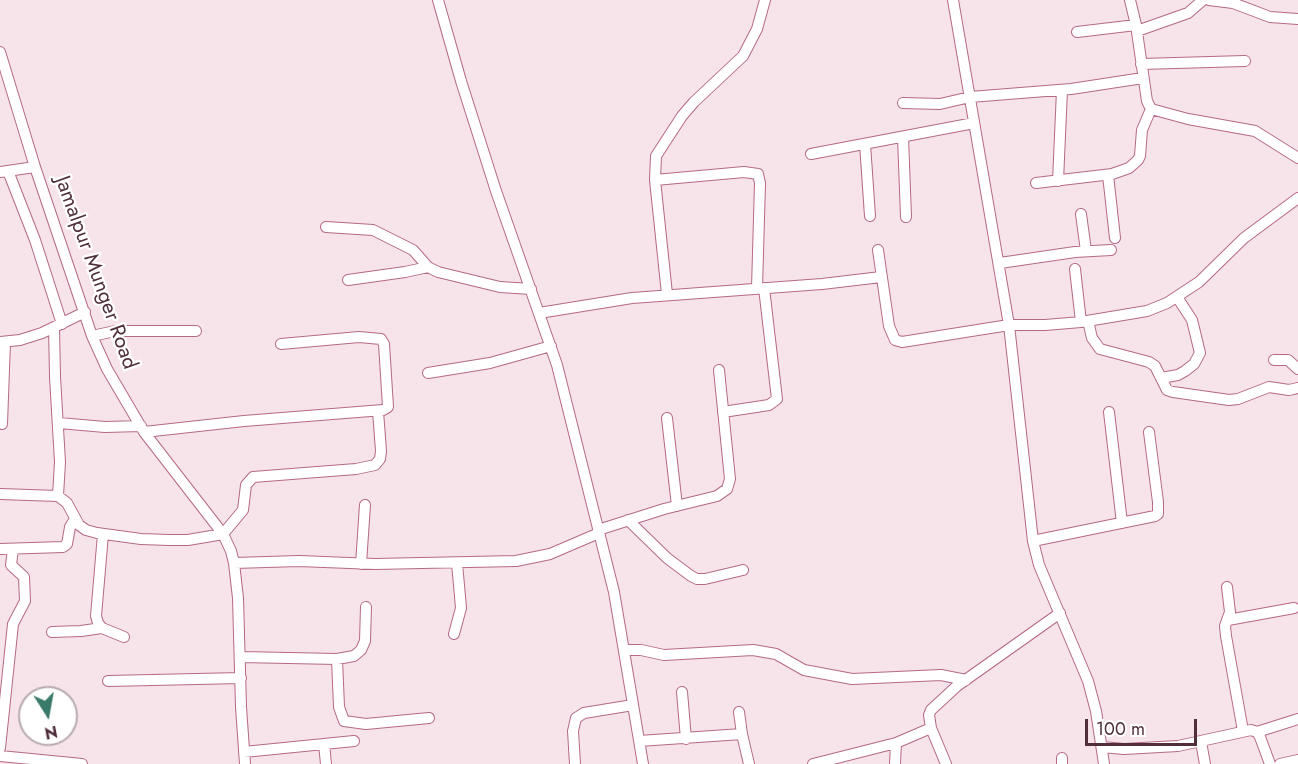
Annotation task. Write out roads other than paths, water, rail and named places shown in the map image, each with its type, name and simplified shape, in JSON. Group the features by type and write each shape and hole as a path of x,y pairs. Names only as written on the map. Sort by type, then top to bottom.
{"street":[{"path":"438,0 496,191 551,346 568,406 614,592 643,764"},
{"path":"667,294 655,180 656,156 694,102 743,56 757,29 765,0"},
{"path":"953,0 1000,263 1033,541 1039,565 1088,681 1096,711 1104,764"},
{"path":"1036,183 1108,175 1121,172 1138,160 1142,130 1151,109 1143,78 1137,28 1130,0"},
{"path":"1077,32 1137,28 1188,13 1203,0"},
{"path":"1209,0 1233,3 1270,17 1298,19"},
{"name":"Jamalpur Munger Road","path":"0,52 35,167 92,336 114,384 143,429 223,534 234,563 238,598 245,764"},
{"path":"1141,64 1245,61"},
{"path":"903,103 940,104 970,97 1062,90 1143,78"},
{"path":"1058,181 1062,90"},
{"path":"1151,109 1188,119 1255,131 1298,158"},
{"path":"811,154 974,123"},
{"path":"903,137 906,217"},
{"path":"865,144 870,216"},
{"path":"35,167 4,172 35,240 58,326 55,377 60,462 58,495"},
{"path":"655,180 744,172 758,174 761,288 777,399 769,405 723,412"},
{"path":"1108,175 1115,238"},
{"path":"878,250 889,326 895,340 902,342 1009,325 1045,326 1147,311 1178,297 1199,282 1262,223 1298,198"},
{"path":"1081,214 1086,251"},
{"path":"326,227 373,230 413,250 428,267 438,273 500,287 531,289"},
{"path":"1000,263 1086,251 1111,250"},
{"path":"348,280 405,273 428,267"},
{"path":"1075,269 1085,321 1092,338 1100,349 1149,362 1155,366 1167,390 1229,400 1238,399 1269,387 1297,391"},
{"path":"539,313 667,294 822,284 881,277"},
{"path":"1161,378 1178,375 1185,371 1194,364 1200,353 1192,320 1178,297"},
{"path":"3,424 2,342 20,340 58,326 85,312"},
{"path":"92,336 114,332 196,331"},
{"path":"59,423 143,429 386,409 389,403 384,344 381,339 359,337 281,344"},
{"path":"428,373 490,363 551,346"},
{"path":"1274,360 1288,360 1298,369"},
{"path":"234,563 299,561 361,564 457,563 533,558 550,554 628,520 717,496 722,494 729,484 719,370"},
{"path":"0,494 58,495 67,503 79,525 86,530 103,534 141,539 188,540 223,534 243,510 246,485 253,477 356,469 378,463 381,451 378,411"},
{"path":"1109,412 1122,523"},
{"path":"668,418 677,506"},
{"path":"1033,541 1151,518 1158,514 1149,432"},
{"path":"361,564 365,505"},
{"path":"0,549 63,547 67,544 70,527 75,519"},
{"path":"628,520 660,553 697,579 743,570"},
{"path":"103,534 96,616 102,628 124,638"},
{"path":"0,748 12,631 15,619 25,601 24,577 11,565 13,549"},
{"path":"454,634 461,608 457,563"},
{"path":"1227,587 1230,607 1225,626 1226,636 1243,731"},
{"path":"240,657 337,659 354,656 361,650 365,641 366,607"},
{"path":"1228,620 1294,608"},
{"path":"946,764 931,728 929,715 931,710 942,698 1059,613"},
{"path":"52,632 102,628"},
{"path":"625,650 670,655 753,650 776,654 804,670 852,679 941,675 966,680"},
{"path":"337,659 339,707 344,721 366,724 429,718"},
{"path":"108,681 241,678"},
{"path":"682,692 686,739"},
{"path":"575,764 574,723 576,718 584,713 633,705"},
{"path":"739,712 749,764"},
{"path":"1102,747 1157,748 1201,742 1243,731 1257,732 1298,719"},
{"path":"813,764 896,743 931,728"},
{"path":"1257,732 1270,764"},
{"path":"639,741 742,734"},
{"path":"244,752 354,741"},
{"path":"1201,742 1205,764"},
{"path":"895,764 896,743"},
{"path":"324,744 326,764"},
{"path":"0,756 29,761 82,764"},
{"path":"1280,764 1298,760"}]}
